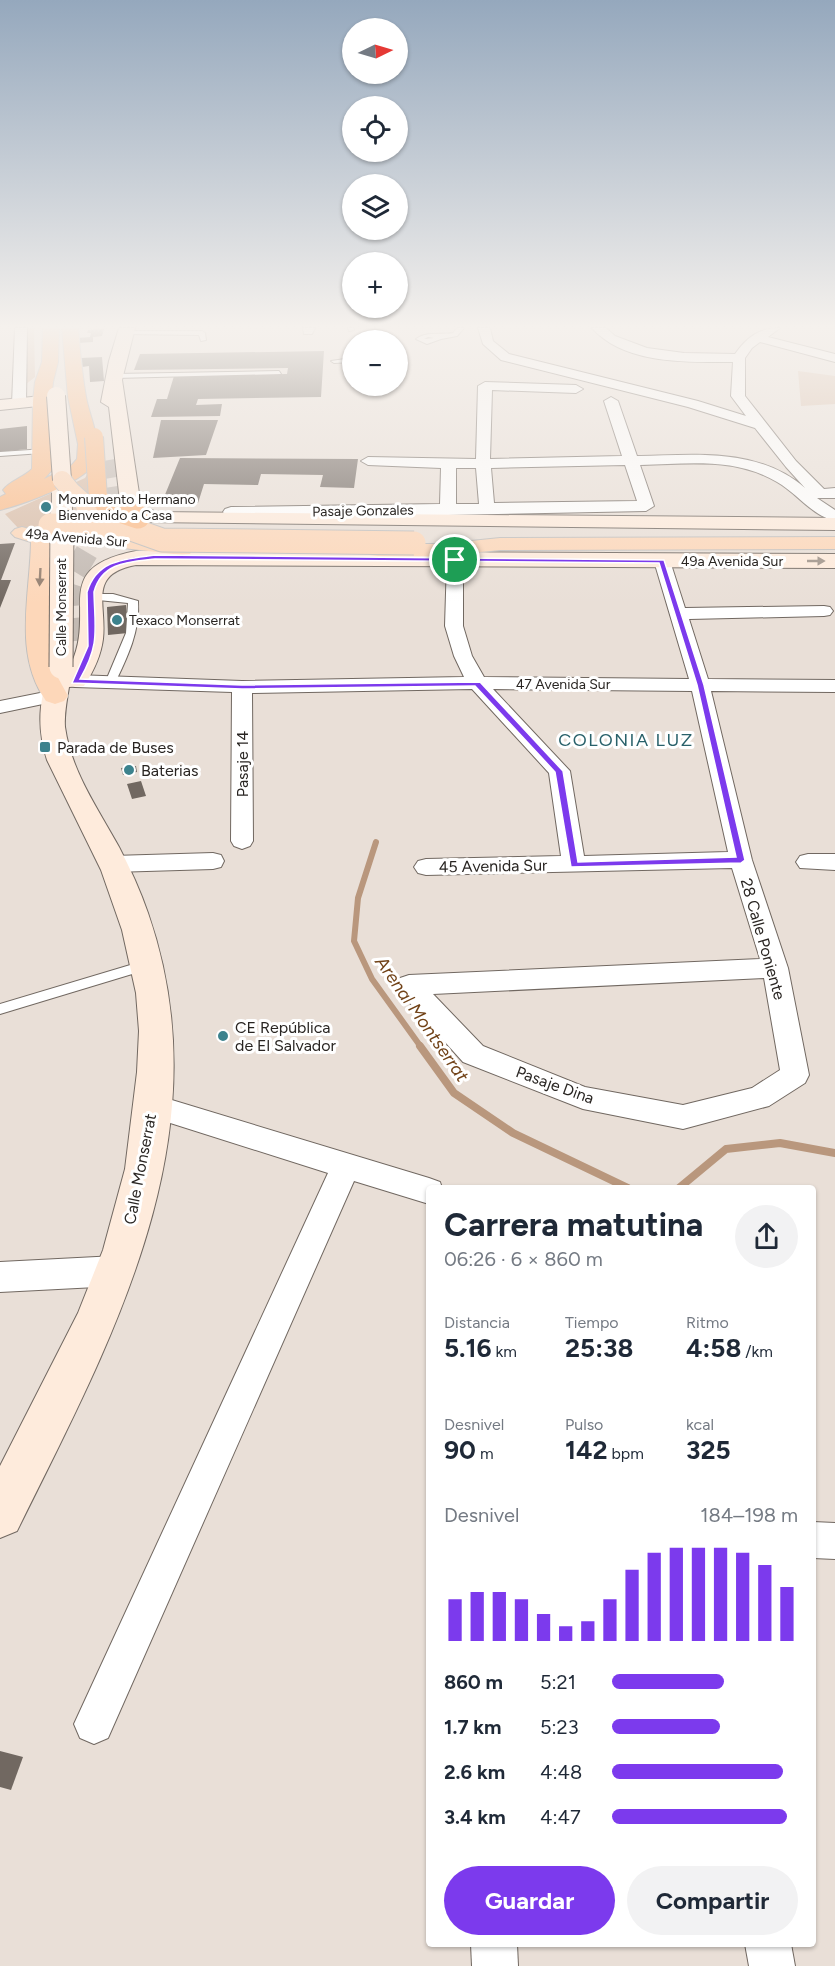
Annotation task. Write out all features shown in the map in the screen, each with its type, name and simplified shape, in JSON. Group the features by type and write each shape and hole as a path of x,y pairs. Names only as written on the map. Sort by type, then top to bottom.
{"highway":[{"path":"2,496 30,482 39,476 42,470 38,420"},
{"path":"2,496 64,478 83,465 87,456 87,444 82,420"},
{"path":"90,420 102,437"},
{"path":"93,420 102,437 98,498 110,508 145,518"}],"main road":[{"path":"62,480 70,493 108,519 143,535 162,540 500,544"},
{"path":"7,530 40,538 42,542 38,616 44,674 64,681"},
{"name":"49a Avenida Sur","path":"7,530 178,530 320,534 835,534"},
{"name":"49a Avenida Sur","path":"86,531 130,543 179,549 218,550 442,550 500,544 835,543"}],"street":[{"name":"Calle Monserrat","path":"52,420 62,480 64,681"},
{"path":"102,437 106,420"},
{"path":"120,420 130,501 145,518 835,524"},
{"path":"484,420 483,463 487,509"},
{"path":"618,420 632,461"},
{"path":"744,420 758,424"},
{"path":"755,420 791,464 825,499 835,516"},
{"path":"368,461 448,464 724,459 766,471 825,499"},
{"name":"Pasaje Gonzales","path":"231,512 646,507 632,461"},
{"path":"448,464 448,510"},
{"path":"783,524 810,522 825,499"},
{"name":"49a Avenida Sur","path":"64,681 87,661 92,646 92,585 102,570 117,562 136,558 835,561"},
{"path":"455,560 454,626 463,656 477,683 559,771 574,865"},
{"name":"28 Calle Poniente","path":"662,561 700,685 741,860 774,968 795,1075"},
{"path":"677,614 824,611"},
{"name":"Calle Monserrat","path":"0,1514 69,1377 116,1271 135,1211 152,1106 157,1044 156,1007 148,964 113,864 62,761 52,725 75,641"},
{"name":"47 Avenida Sur","path":"0,707 64,681 242,687 477,683 835,686"},
{"name":"Pasaje 14","path":"242,687 242,841"},
{"name":"45 Avenida Sur","path":"426,867 741,860"},
{"path":"113,864 213,861"},
{"path":"808,862 835,862"},
{"name":"Pasaje Dina","path":"774,968 409,985 473,1054 583,1098 683,1117 759,1098 795,1075"},
{"path":"152,1106 426,1190"},
{"path":"94,1724 346,1166"},
{"path":"0,1277 116,1271"},
{"path":"816,1540 835,1541"},
{"path":"494,1947 495,1966"},
{"path":"769,1947 772,1966"}],"lane":[{"path":"0,454 42,451"},
{"path":"91,597 113,597 133,601 136,616 127,645 110,683"},
{"path":"0,1009 148,964"}],"shaded area":[{"path":"93,465 91,531 20,530 5,514 85,478"}],"building":[{"path":"161,420 218,420 206,455 153,458"},
{"path":"27,426 27,449 0,452 0,429"},
{"path":"180,458 358,459 354,488 320,487 323,475 261,474 258,485 204,484 198,503 162,502"},
{"path":"15,543 1,580 11,580 0,608 0,544"},
{"name":"Texaco Monserrat","path":"126,605 128,633 108,635 107,607"},
{"name":"Baterias","path":"136,766 137,772 123,775 121,768"},
{"path":"141,781 146,796 132,799 127,784"},
{"path":"0,1751 23,1757 11,1790 0,1787"}],"waterway":[{"name":"Arenal Montserrat","path":"376,842 358,898 354,941 372,979 421,1047"},
{"name":"Arenal Montserrat","path":"420,1046 454,1093 513,1133 622,1185"},
{"name":"Arenal Montserrat","path":"683,1185 726,1149 780,1143 835,1153"}],"tunnel":[{"path":"109,460 117,508"},
{"path":"75,641 70,588 75,572 97,535 116,520 117,508"}],"place":[{"name":"Monumento Hermano Bienvenido a Casa","path":"46,507"},
{"name":"Texaco Monserrat","path":"117,620"},
{"name":"Parada de Buses","path":"45,747"},
{"name":"Baterias","path":"129,770"},
{"name":"CE República de El Salvador","path":"223,1036"}],"district":[{"name":"COLONIA LUZ","path":"626,740"}],"route":[{"path":"155,557 455,560 662,561 700,685 741,860 574,865 559,771 477,683 242,687 75,681 87,661 92,646 90,592 92,585 102,570 117,562 155,557"}]}
